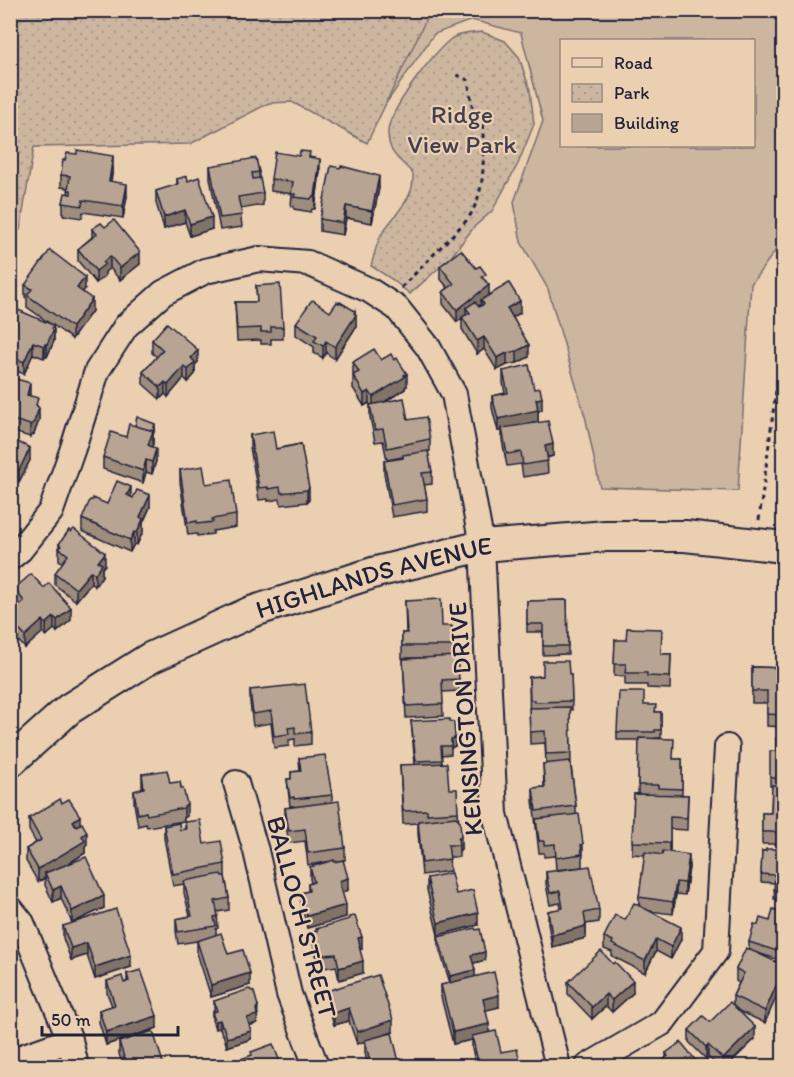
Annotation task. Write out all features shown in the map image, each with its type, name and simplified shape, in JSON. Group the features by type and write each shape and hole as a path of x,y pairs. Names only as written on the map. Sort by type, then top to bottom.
{"main road":[{"name":"HIGHLANDS AVENUE","path":"10,762 69,709 150,658 252,612 376,572 482,546 630,535 685,536 770,545"}],"street":[{"path":"10,558 20,550 51,511 97,371 126,327 163,293 204,271 259,259 308,263 369,290 392,304"},
{"name":"KENSINGTON DRIVE","path":"392,304 428,347 453,394 482,546 495,814 558,1066"},
{"path":"588,1066 662,1023 716,951 727,747"},
{"name":"BALLOCH STREET","path":"236,783 256,851 289,994 316,1066"},
{"path":"10,908 22,923 70,1040 76,1066"},
{"path":"10,1061 70,1040"}],"path":[{"path":"392,304 419,271 467,220 475,209 481,194 484,182 483,117 473,111 468,80 455,74"},
{"path":"770,545 783,330"}],"green space":[{"path":"11,10 430,11 367,143 292,102 269,103 190,144 34,147 20,230 11,240"},
{"path":"11,11 783,11 783,245 778,247 751,284 738,491 600,487 586,420 548,289 521,242 514,202 543,121 521,33 472,20 434,34 378,115"},
{"name":"Ridge View Park","path":"482,32 505,41 519,57 530,90 534,124 518,164 492,211 474,227 451,257 410,294 371,266 381,235 407,199 413,183 413,174 390,147 388,133 390,124 413,83 443,46 458,36"}],"building":[{"path":"77,150 113,156 109,181 127,184 123,206 83,200 82,206 63,203 65,193 71,194 71,190 68,190 70,176 61,175 63,160 67,153 77,154"},
{"path":"300,151 310,152 309,157 320,159 315,197 311,199 294,197 295,194 291,194 293,182 271,179 275,152 299,156"},
{"path":"256,158 259,172 252,173 253,179 260,178 263,193 238,197 242,215 220,218 210,166"},
{"path":"331,166 340,168 341,166 379,176 372,211 346,206 343,223 320,219"},
{"path":"187,176 188,181 199,177 212,217 190,224 185,210 164,217 156,191 178,184 177,179"},
{"path":"114,220 140,252 120,268 110,256 103,262 105,264 96,271 78,249 97,234 92,229 101,223 105,227"},
{"path":"50,250 85,277 77,288 92,299 72,327 27,295 32,289 25,285"},
{"path":"461,250 476,268 480,266 486,274 482,277 489,285 457,310 443,292 454,284 440,266"},
{"path":"509,283 520,301 507,308 529,345 497,358 484,337 477,341 462,317 470,313 466,308 475,302 479,307 484,304 481,300"},
{"path":"280,284 283,327 271,327 271,332 261,332 261,328 237,329 235,302 257,302 256,286"},
{"path":"313,300 330,312 337,302 355,311 356,315 335,347 326,341 323,346 314,341 317,336 296,323"},
{"path":"18,310 53,325 54,329 44,346 33,342 24,362 10,356 10,312"},
{"path":"167,323 198,350 191,358 195,362 188,370 184,366 168,385 165,382 160,387 143,372 163,350 152,340"},
{"path":"374,349 381,360 391,354 394,360 397,358 407,374 373,397 369,391 364,394 353,375 359,372 353,362"},
{"path":"529,365 534,389 540,388 542,398 536,399 538,410 498,419 492,396 508,393 503,371"},
{"path":"10,377 30,383 27,395 38,398 36,405 39,408 34,422 30,425 10,419"},
{"path":"404,398 408,420 426,417 430,439 387,448 383,429 375,430 370,405"},
{"path":"137,417 155,424 153,431 135,426"},
{"path":"548,421 553,444 545,446 548,461 523,465 521,452 507,454 502,428"},
{"path":"129,424 153,431 148,445 156,449 152,462 146,460 143,471 103,457 111,432 126,437"},
{"path":"273,431 276,449 301,444 309,488 307,490 281,493 280,487 259,488 250,435"},
{"path":"10,438 30,448 19,470 12,466 10,468"},
{"path":"428,451 432,472 422,473 427,499 392,505 384,461"},
{"path":"203,466 206,484 231,480 236,515 212,519 213,522 188,523 180,470"},
{"path":"117,481 131,487 127,495 133,498 137,490 150,495 140,517 143,519 137,533 134,532 130,540 82,519 93,498 107,504"},
{"path":"74,529 105,553 98,562 102,564 95,574 91,571 76,589 55,573 68,555 59,548 61,546 59,544 69,530 71,532"},
{"path":"31,574 44,588 49,583 71,608 57,620 54,617 46,624 43,620 25,636 10,620 10,613 24,601 14,589"},
{"path":"441,599 442,626 452,626 453,646 402,646 402,633 407,633 405,601"},
{"path":"567,600 568,646 543,646 543,624 527,624 527,601"},
{"path":"627,628 662,629 661,654 671,654 670,677 647,676 647,673 625,673 626,664 614,664 615,640 626,640"},
{"path":"457,656 459,679 442,680 443,704 406,706 403,659"},
{"path":"543,661 568,661 572,701 534,702 530,700 529,677 543,676"},
{"path":"752,667 783,668 783,715 767,714 767,691 752,691"},
{"path":"305,684 311,732 295,734 295,727 288,728 289,734 274,736 271,711 253,714 250,690"},
{"path":"619,692 644,692 644,705 656,705 655,712 661,712 661,730 617,732"},
{"path":"570,707 571,753 546,754 545,731 530,732 529,708"},
{"path":"450,719 454,722 455,738 451,739 451,746 441,746 442,760 416,761 411,721"},
{"path":"639,738 674,739 673,759 682,759 682,789 658,788 658,785 638,785"},
{"path":"776,738 783,738 783,778 770,778 770,751 776,751"},
{"path":"325,755 332,795 290,798 287,779 291,779 291,772 301,771 299,758"},
{"path":"570,761 576,806 536,811 533,788 545,787 543,764"},
{"path":"447,763 449,789 457,789 458,812 427,814 427,810 403,811 400,765"},
{"path":"167,770 170,783 180,782 187,804 184,808 147,815 146,812 138,814 134,791 144,788 142,774"},
{"path":"772,785 783,786 783,832 762,832 762,813 771,813"},
{"path":"634,794 688,795 687,818 670,817 669,843 632,842"},
{"path":"60,799 62,803 69,799 80,816 73,821 76,826 82,823 87,832 82,836 85,841 38,869 26,849 41,840 29,818"},
{"path":"339,801 345,848 308,853 305,829 289,831 285,808"},
{"path":"579,814 582,854 556,858 555,844 544,845 544,841 539,841 536,819"},
{"path":"456,817 460,821 461,836 458,839 459,845 448,845 450,859 422,863 418,821"},
{"path":"200,820 204,844 221,841 225,864 173,874 164,826 179,823 180,830 186,829 185,822"},
{"path":"783,849 783,891 774,890 775,875 761,874 762,851"},
{"path":"663,851 689,855 685,883 676,882 673,902 639,897 645,852 662,855"},
{"path":"86,857 104,896 72,911 61,886 53,890 45,873"},
{"path":"334,860 334,862 343,860 348,878 339,881 346,905 307,916 301,893 309,891 308,884 314,882 310,867"},
{"path":"590,866 599,910 584,913 586,926 552,935 548,911 563,908 560,891 550,893 546,872"},
{"path":"451,873 456,894 473,890 478,913 438,923 427,878"},
{"path":"221,874 225,876 229,898 215,901 218,916 214,917 216,926 178,932 176,919 192,916 184,881"},
{"path":"634,903 681,927 671,947 656,939 645,961 612,944 613,941 604,937 615,915 625,920"},
{"path":"116,909 131,955 95,967 87,943 71,948 63,926"},
{"path":"773,909 783,912 783,953 749,942 754,924 758,925 760,918 770,921"},
{"path":"355,916 362,937 358,938 363,961 339,968 336,954 324,955 322,949 318,950 313,932"},
{"path":"475,928 480,929 485,952 471,955 475,970 450,976 438,937"},
{"path":"221,933 228,954 243,950 250,973 211,985 197,941"},
{"path":"746,948 783,965 783,970 765,1011 733,996 744,973 736,969"},
{"path":"601,951 633,981 612,1000 606,994 592,1007 568,982"},
{"path":"141,970 157,1016 106,1032 99,1010 115,1005 107,981 122,976 124,983 129,981 127,974"},
{"path":"494,972 499,995 483,999 489,1024 453,1032 441,985"},
{"path":"378,975 393,1020 357,1032 349,1008 334,1013 327,991"},
{"path":"249,989 254,992 258,1006 257,1015 247,1018 251,1031 227,1038 220,1020 215,1021 212,1012 217,1011 214,1001"},
{"path":"730,1002 755,1027 723,1059 708,1045 706,1047 689,1030 703,1016 710,1022"},
{"path":"153,1031 164,1066 127,1066 119,1042"},
{"path":"496,1031 501,1052 517,1049 521,1066 479,1066 472,1036"},
{"path":"392,1033 400,1066 358,1066 370,1062 365,1040"},
{"path":"681,1042 700,1066 666,1066 662,1061 668,1056 666,1053"},
{"path":"273,1044 281,1065 222,1066 252,1055 251,1052"}]}
